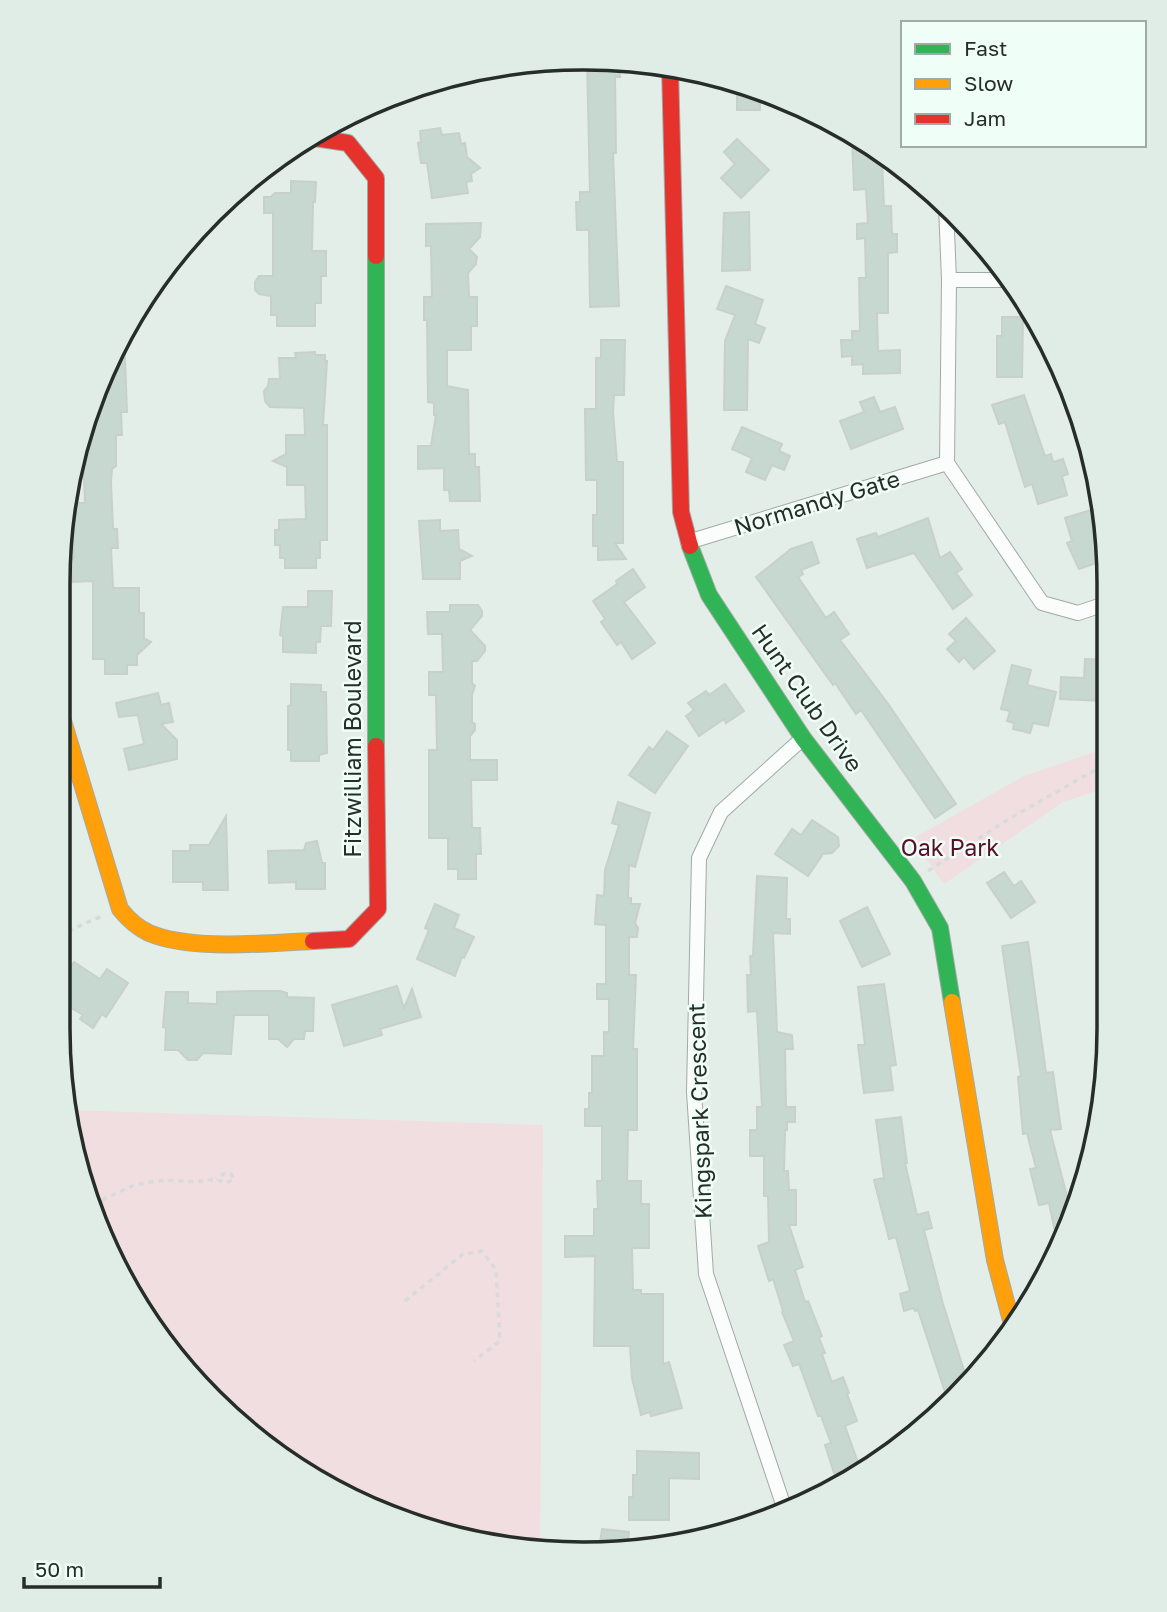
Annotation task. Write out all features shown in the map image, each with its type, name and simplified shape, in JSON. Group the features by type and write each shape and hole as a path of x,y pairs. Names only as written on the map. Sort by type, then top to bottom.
{"street":[{"name":"Hunt Club Drive","path":"670,77 681,512 688,542 709,595 803,738 913,881 940,928 995,1261 1009,1315"},
{"name":"Fitzwilliam Boulevard","path":"120,909 128,919 151,934 186,941 230,942 349,939 378,909 376,178 348,143 326,140"},
{"path":"947,220 949,280 947,463 1042,603 1078,613 1097,607"},
{"path":"949,280 997,280"},
{"name":"Normandy Gate","path":"688,542 947,463"},
{"name":"Kingspark Crescent","path":"782,1502 706,1274 694,1092 699,858 721,812 803,738"},
{"path":"70,741 120,909"}],"path":[{"path":"913,881 1012,817 1097,769"},
{"path":"70,930 120,909"},
{"path":"100,1203 118,1191 147,1182 196,1182 216,1179"},
{"path":"405,1301 463,1254 482,1251 496,1270 500,1342 474,1361"}],"green space":[{"name":"Oak Park","path":"1097,751 1097,791 1063,802 944,884 912,839 1024,776"},
{"path":"77,1110 543,1125 540,1540 451,1525 418,1515 356,1489 271,1436 220,1392 176,1341 123,1256 97,1194"}],"building":[{"path":"587,70 620,71 620,77 615,77 616,153 613,153 619,306 590,307 589,230 577,230 576,202 580,202 580,192 590,192"},
{"path":"737,93 760,101 760,110 737,110"},
{"path":"440,128 442,135 459,133 461,144 465,143 467,157 480,168 471,174 472,181 466,182 468,193 432,198 427,163 421,163 418,143 421,142 420,131"},
{"path":"737,139 769,170 741,198 721,178 735,164 724,152"},
{"path":"852,147 882,166 884,206 891,206 892,234 897,234 897,252 888,253 888,313 877,313 878,351 900,350 900,373 863,374 863,364 852,365 852,356 842,357 841,340 852,340 852,331 860,331 859,278 866,278 865,238 857,239 857,224 868,223 866,189 854,190"},
{"path":"291,181 316,182 312,251 326,251 326,276 321,276 321,303 315,303 315,326 277,326 277,315 271,315 271,296 259,294 255,290 255,282 259,276 273,276 273,213 264,213 264,197 271,197 275,193 291,193"},
{"path":"749,212 750,270 722,271 724,213"},
{"path":"481,223 480,237 469,249 477,257 476,264 468,273 469,297 477,297 477,326 471,326 471,350 447,350 447,386 468,390 469,454 475,454 475,467 479,467 480,501 450,501 449,490 444,490 444,468 418,469 418,446 431,446 436,415 434,403 428,402 427,320 424,320 424,297 432,297 431,246 426,246 426,224"},
{"path":"726,286 763,300 755,324 765,328 759,343 748,339 747,410 724,410 725,341 735,315 717,309"},
{"path":"1002,317 1022,317 1022,377 997,377 997,336 1002,336"},
{"path":"601,340 625,340 624,395 614,395 613,412 617,462 623,462 623,543 615,543 626,559 598,560 598,546 593,546 593,515 597,515 597,480 586,480 585,409 596,409 596,358 601,358"},
{"path":"315,352 315,355 325,355 327,361 323,425 327,425 327,540 320,540 320,558 316,558 316,568 285,568 285,558 280,558 280,545 275,545 275,530 279,530 279,520 306,519 305,485 287,485 287,467 273,461 286,454 286,435 305,435 304,408 270,407 265,401 264,391 269,379 280,379 279,358 296,358 295,353"},
{"path":"125,353 127,412 121,412 122,435 116,435 116,466 112,469 111,482 113,529 117,529 118,548 111,548 113,588 139,588 139,613 144,613 144,638 151,642 137,655 137,665 127,665 127,674 105,674 105,659 93,659 93,581 72,582 74,516 76,503 85,503 84,467 87,451 97,418"},
{"path":"1024,395 1045,456 1051,454 1053,462 1063,459 1068,474 1062,476 1067,495 1038,504 1032,484 1025,487 1005,422 999,424 992,405"},
{"path":"874,397 880,412 895,407 903,429 851,449 840,421 864,412 860,402"},
{"path":"742,427 782,444 779,451 790,456 784,470 772,465 765,480 746,472 752,458 732,449"},
{"path":"1091,510 1096,563 1079,569 1067,543 1072,541 1065,518"},
{"path":"928,518 940,558 950,552 962,569 956,573 972,595 953,609 914,553 867,568 857,539 876,533 878,537"},
{"path":"440,520 440,531 458,530 459,549 472,556 460,561 460,579 423,579 419,521"},
{"path":"812,542 819,563 801,570 803,574 798,577 826,618 834,612 849,634 840,640 889,705 956,804 935,818 861,710 856,714 835,683 833,685 756,577 791,549"},
{"path":"633,569 645,587 624,602 655,643 632,659 621,642 617,645 601,622 605,619 593,601"},
{"path":"308,591 332,591 331,626 321,626 316,653 283,652 283,636 280,635 283,607 308,607"},
{"path":"450,605 478,605 482,611 482,616 470,630 485,646 485,651 477,661 472,661 472,683 475,686 472,695 472,722 475,724 475,730 470,736 470,760 497,760 497,780 471,780 472,828 480,828 481,854 476,854 476,879 458,879 458,869 448,869 448,838 429,838 429,750 437,750 436,695 429,695 429,672 443,672 442,634 428,634 427,612 450,612"},
{"path":"966,618 995,651 974,669 964,657 959,662 947,649 956,641 949,634"},
{"path":"1085,659 1097,660 1097,701 1060,699 1061,677 1084,678"},
{"path":"1012,665 1031,670 1027,685 1056,692 1048,726 1033,723 1030,733 1013,729 1014,723 1007,721 1010,711 1001,709"},
{"path":"291,684 321,685 321,692 326,692 327,753 319,755 319,761 291,761 291,750 288,750 288,706 291,705"},
{"path":"725,684 744,711 726,723 724,719 699,736 686,716 694,710 688,703 706,691 709,695"},
{"path":"158,693 161,705 169,703 173,722 161,724 177,740 177,759 129,770 124,749 144,744 138,715 119,717 116,703"},
{"path":"667,731 688,746 655,793 629,775 649,747 653,750"},
{"path":"618,802 650,813 635,867 629,865 628,898 631,898 631,904 640,904 635,923 638,928 637,937 629,937 629,975 636,975 633,1049 637,1049 637,1130 628,1130 627,1181 641,1181 641,1204 649,1204 649,1248 632,1248 633,1290 641,1290 641,1294 663,1294 663,1364 669,1362 682,1408 651,1416 650,1412 641,1415 632,1378 630,1346 594,1346 595,1256 565,1257 565,1236 594,1236 594,1209 598,1209 597,1181 602,1181 602,1126 585,1126 585,1109 589,1109 589,1093 592,1093 592,1056 604,1056 604,1032 609,1032 609,999 597,999 597,984 606,984 606,925 595,924 597,895 604,896 605,870 619,825 612,823"},
{"path":"226,816 228,890 203,890 203,882 173,882 173,851 190,851 190,845 209,845"},
{"path":"812,820 838,837 839,846 832,853 823,854 808,876 775,854 792,829 801,835"},
{"path":"317,841 322,863 325,863 325,889 296,889 296,882 269,883 268,851 304,850 306,843"},
{"path":"1004,872 1014,886 1021,881 1035,902 1011,918 987,883"},
{"path":"757,876 787,878 786,919 790,919 790,934 773,933 777,1032 792,1035 793,1049 785,1049 786,1107 795,1107 795,1122 787,1122 785,1130 784,1171 788,1171 789,1190 796,1190 796,1225 789,1225 803,1267 795,1270 805,1302 808,1301 822,1336 819,1338 825,1353 822,1354 832,1382 843,1377 857,1421 845,1426 858,1462 838,1474 834,1473 825,1445 831,1443 821,1416 818,1416 799,1364 793,1366 784,1345 794,1341 773,1279 769,1281 758,1246 769,1242 768,1196 764,1196 764,1156 750,1156 750,1130 757,1130 757,1107 762,1107 757,1011 748,1012 747,975 751,975 750,956 753,956"},
{"path":"435,904 459,915 454,928 474,937 455,976 417,959 429,930 425,928"},
{"path":"867,907 890,954 862,967 840,921"},
{"path":"1028,942 1046,1073 1053,1072 1061,1129 1050,1130 1068,1200 1055,1232 1049,1203 1039,1205 1030,1169 1036,1168 1027,1133 1023,1134 1018,1077 1021,1076 1002,946"},
{"path":"74,962 100,979 107,969 128,983 106,1017 102,1014 93,1028 80,1019 83,1015 70,1007 70,968"},
{"path":"884,984 896,1065 890,1066 893,1090 864,1093 858,1045 865,1045 858,987"},
{"path":"397,986 404,1008 412,989 421,1017 380,1029 382,1035 344,1046 332,1005"},
{"path":"166,992 188,992 188,1003 217,1004 217,992 287,993 287,997 314,998 313,1031 305,1031 304,1039 294,1039 287,1047 278,1039 269,1039 269,1015 234,1015 231,1054 203,1053 197,1060 188,1060 178,1050 165,1050 166,1028 163,1027"},
{"path":"901,1117 905,1163 917,1215 928,1212 932,1228 924,1230 965,1373 945,1393 918,1310 915,1311 914,1308 904,1311 900,1294 910,1291 896,1237 889,1239 874,1180 884,1178 876,1120"},
{"path":"637,1451 699,1453 699,1479 669,1478 669,1520 629,1520 629,1497 633,1497 633,1475 637,1475"},
{"path":"602,1529 629,1532 628,1540 600,1542"}],"traffic: fast":[{"path":"376,256 376,746"},
{"path":"690,546 709,595 803,738 913,881 940,928 952,1002"}],"traffic: slow":[{"path":"70,744 120,909 133,923 149,933 186,942 252,944 313,941"},
{"path":"952,1002 995,1260 1009,1315"}],"traffic: jam":[{"path":"670,78 681,512 690,546"},
{"path":"326,140 348,143 376,178 376,256"},
{"path":"313,941 349,939 378,909 376,746"}]}
